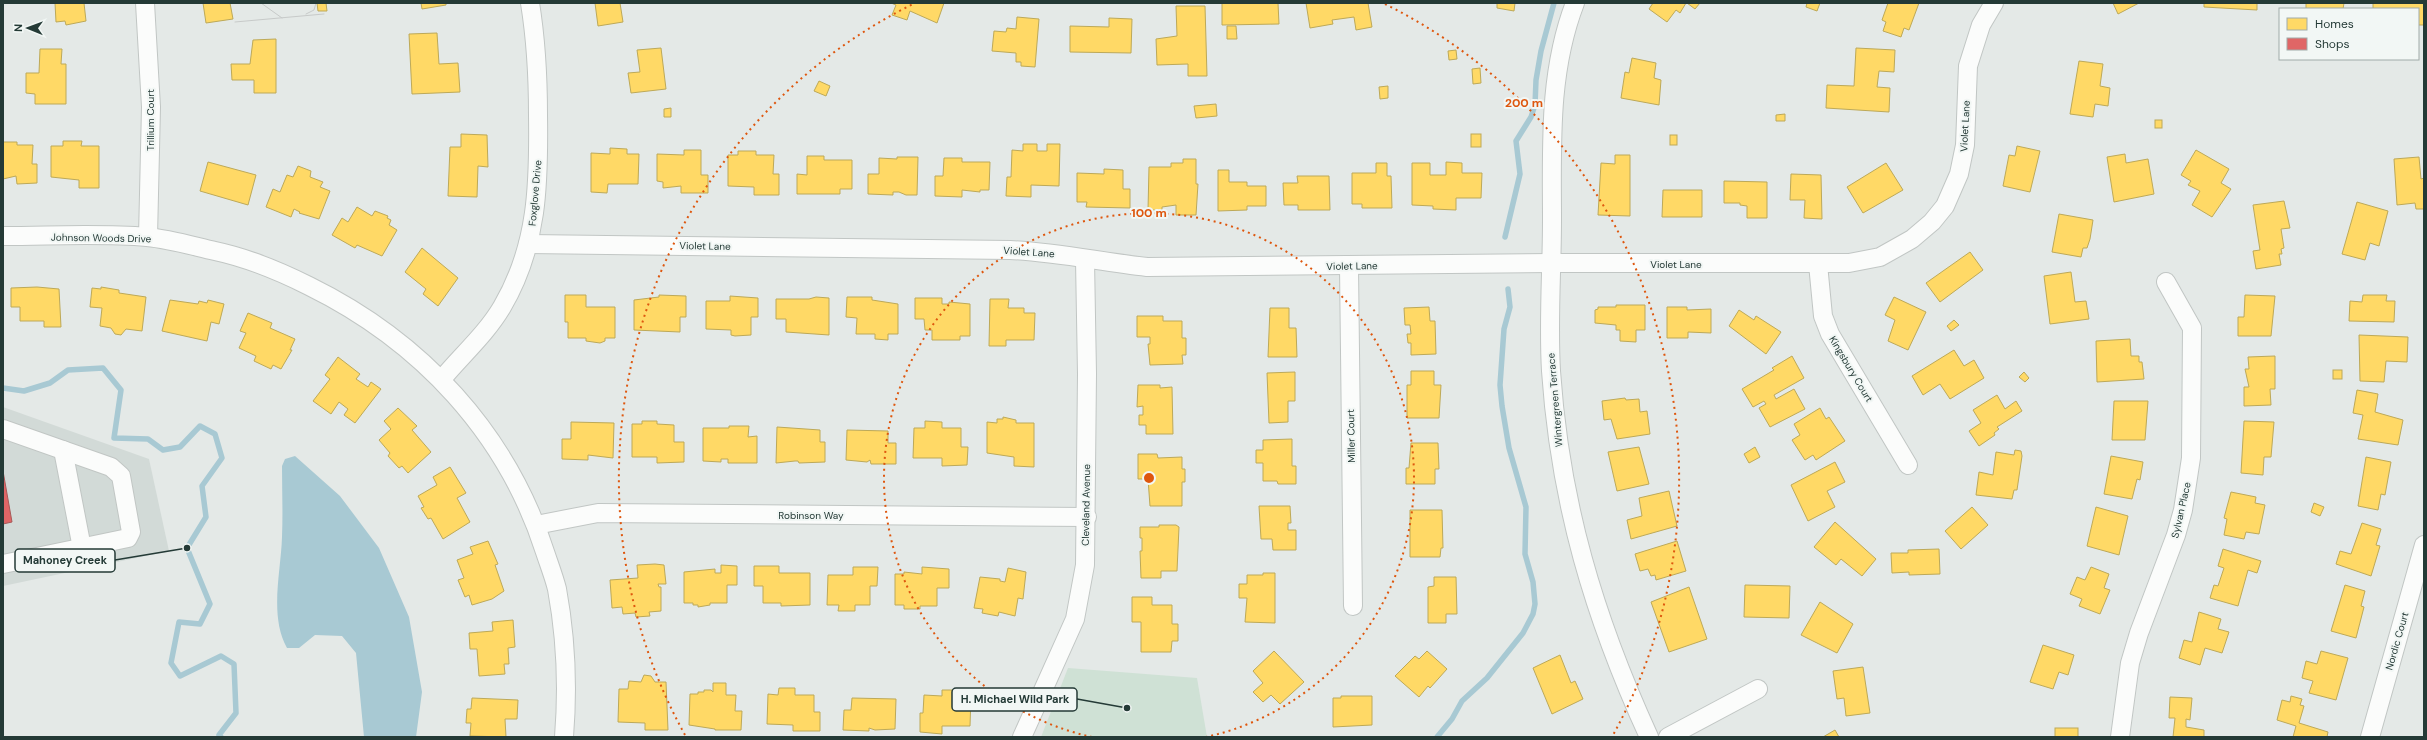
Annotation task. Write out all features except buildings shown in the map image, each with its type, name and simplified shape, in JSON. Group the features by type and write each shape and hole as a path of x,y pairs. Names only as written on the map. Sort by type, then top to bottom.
{"street":[{"name":"Trillium Court","path":"145,3 151,107 148,237"},
{"name":"Foxglove Drive","path":"442,379 476,341 501,308 517,277 528,244 536,210 539,156 537,68 530,3"},
{"name":"Wintergreen Terrace","path":"1575,3 1564,37 1554,94 1551,370 1562,476 1582,561 1625,685 1649,737"},
{"name":"Violet Lane","path":"528,244 1037,251 1085,260 1147,267 1349,267 1552,263 1849,263 1880,257 1912,239 1932,222 1945,206 1959,174 1965,145 1968,66 1981,25 1994,3"},
{"name":"Johnson Woods Drive","path":"3,236 148,237 217,251 256,263 293,278 336,299 375,323 410,349 442,379 470,412 496,447 519,485 536,525 556,588 566,652 564,737"},
{"name":"Cleveland Avenue","path":"1022,737 1074,619 1086,565 1085,260"},
{"name":"Kingsbury Court","path":"1818,264 1823,316 1830,334 1908,465"},
{"name":"Miller Court","path":"1349,267 1353,606"},
{"name":"Sylvan Place","path":"2120,737 2130,663 2139,633 2176,535 2185,497 2191,458 2192,328 2166,282"},
{"path":"3,429 111,467 121,476 131,532 128,538 3,564"},
{"path":"63,450 82,548"},
{"name":"Robinson Way","path":"536,525 598,513 1087,517"},
{"name":"Nordic Court","path":"2370,737 2424,546"},
{"path":"1668,737 1758,689"}],"shaded area":[{"path":"3,407 149,459 169,551 3,586"}],"green space":[{"path":"1068,668 1197,678 1207,737 1041,737"}],"water":[{"path":"295,456 340,496 379,548 409,617 422,692 416,737 364,737 356,653 342,636 315,635 299,648 287,648 278,622 277,608 282,537 282,466 285,459"}],"waterway":[{"path":"1505,237 1520,174 1516,141 1531,117 1535,105 1536,80 1541,51 1554,3"},
{"path":"1437,737 1452,719 1462,701 1487,678 1523,633 1533,614 1535,604 1533,582 1525,554 1526,507 1509,448 1500,385 1504,329 1510,307 1508,289"},
{"path":"3,388 24,391 50,383 68,370 103,368 121,390 114,438 148,439 163,450 180,447 200,426 215,434 222,458 202,486 206,517 187,548 210,604 200,624 179,622 171,663 180,676 221,656 234,664 236,713 219,735 221,737"}],"tram line":[{"path":"261,3 282,18"},
{"path":"306,14 314,10 316,3"},
{"path":"235,22 324,14"}],"place":[{"name":"Mahoney Creek","path":"187,548"},
{"name":"H. Michael Wild Park","path":"1127,708"}]}
